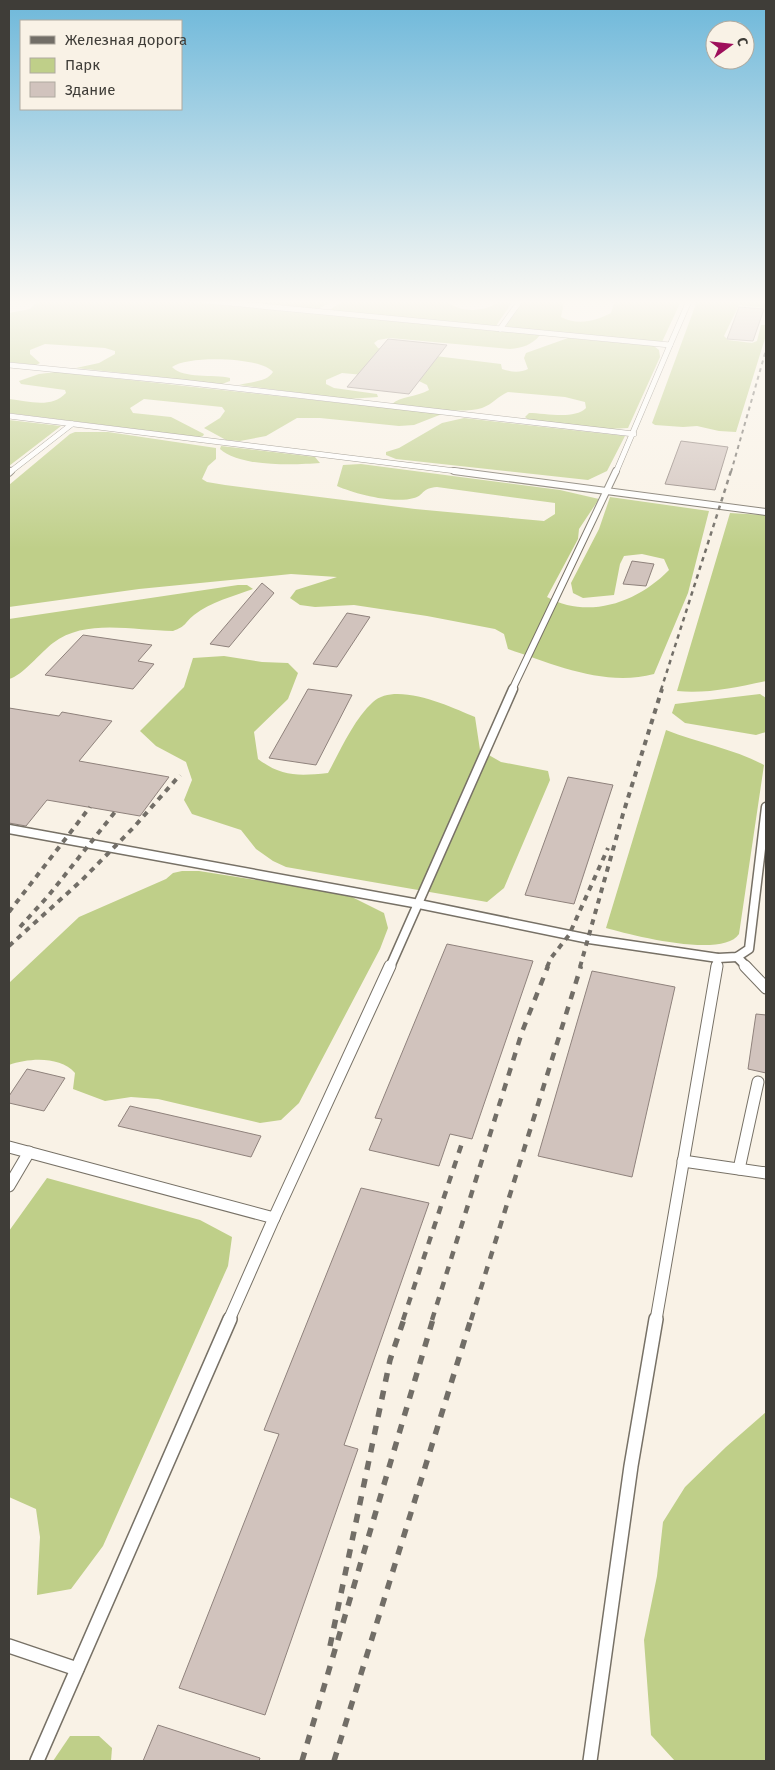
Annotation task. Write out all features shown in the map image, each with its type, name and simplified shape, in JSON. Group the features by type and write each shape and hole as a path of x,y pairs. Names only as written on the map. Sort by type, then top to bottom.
{"lane":[{"path":"196,384 634,434"},
{"path":"37,1761 274,1218 419,904 510,695 634,434 654,384"},
{"path":"9,416 766,512"},
{"path":"9,473 72,424"},
{"path":"9,829 419,904 589,939 718,958 737,957 749,949 766,807"},
{"path":"737,957 766,988"},
{"path":"590,1761 631,1466 718,958"},
{"path":"739,1169 758,1082"},
{"path":"9,1147 274,1218"},
{"path":"9,1186 29,1152"},
{"path":"683,1161 766,1173"},
{"path":"9,1646 77,1669"}],"green space":[{"path":"21,384 163,384 442,414 414,425 399,426 320,418 297,418 266,436 240,441 226,440 204,428 220,418 225,411 222,407 144,399 130,408 133,413 171,417 204,434 199,437 9,413 9,399 39,403 53,401 66,393 65,390"},
{"path":"326,384 334,388 377,394 378,397 347,399 239,385"},
{"path":"424,384 648,384 628,428 609,429 529,420 525,417 529,413 574,414 586,408 585,402 565,397 508,392 482,408 461,411 392,404 399,399 429,390"},
{"path":"667,384 751,384 736,432 719,431 697,426 683,427 655,425 652,423"},
{"path":"464,418 625,436 607,471 588,480 396,459 386,455 386,452 399,448 442,423"},
{"path":"9,420 61,426 9,466"},
{"path":"75,432 108,432 216,448 216,459 208,466 202,479 207,482 225,485 415,509 544,521 555,514 555,503 437,487 428,489 414,498 396,500 364,495 337,486 343,465 361,464 560,490 599,499 579,529 578,539 547,597 563,604 579,607 596,607 628,599 643,591 669,570 664,559 642,554 624,556 620,564 614,595 583,598 573,593 571,583 599,529 610,497 709,511 688,593 654,674 636,677 617,678 580,672 508,649 504,634 495,629 354,605 315,607 300,605 290,598 296,590 337,577 291,574 139,589 9,607 9,485 70,434"},
{"path":"221,446 315,457 320,463 267,464 253,462 229,455 220,449"},
{"path":"730,513 766,515 766,681 711,691 677,691"},
{"path":"247,585 253,589 207,606 183,626 173,631 95,628 66,635 53,643 20,673 9,679 9,619"},
{"path":"224,656 262,662 288,663 298,673 288,699 254,732 258,759 283,772 299,775 328,773 348,736 366,709 383,696 395,694 409,695 438,702 475,717 480,750 501,762 548,771 550,780 504,888 487,902 286,867 273,861 256,849 241,830 192,814 184,800 192,780 186,762 156,746 140,731 184,687 193,658"},
{"path":"760,694 766,698 766,732 756,735 685,723 672,713 675,704"},
{"path":"666,730 729,750 764,765 739,934 730,941 715,945 696,945 655,940 606,928"},
{"path":"199,871 346,894 384,913 388,928 380,949 299,1103 281,1120 260,1123 158,1099 131,1097 105,1101 73,1089 75,1073 69,1067 53,1061 35,1060 9,1065 9,983 79,917 166,879 173,873"},
{"path":"47,1178 200,1220 232,1237 228,1266 103,1546 71,1589 37,1595 40,1537 36,1509 9,1497 9,1231"},
{"path":"766,1412 766,1761 675,1761 651,1735 644,1640 657,1576 663,1522 685,1487"},
{"path":"70,1736 99,1736 112,1748 111,1761 53,1761"}],"building":[{"path":"350,384 417,384 409,394 347,387"},
{"path":"681,441 728,447 715,490 665,484"},
{"path":"632,561 654,564 646,586 623,584"},
{"path":"262,583 274,593 229,647 210,644"},
{"path":"347,613 370,617 337,667 313,664"},
{"path":"83,635 152,645 138,661 154,664 133,689 45,675"},
{"path":"308,689 352,695 316,765 269,758"},
{"path":"9,708 59,716 62,712 112,721 79,761 169,777 140,816 47,800 26,826 9,823"},
{"path":"568,777 613,785 574,904 525,895"},
{"path":"447,944 533,961 472,1139 450,1134 439,1166 369,1150 382,1119 375,1118"},
{"path":"592,971 675,987 632,1177 538,1156"},
{"path":"756,1014 766,1015 766,1073 748,1069"},
{"path":"27,1069 65,1078 44,1111 9,1103 9,1096"},
{"path":"130,1106 261,1136 251,1157 118,1126"},
{"path":"361,1188 429,1203 344,1445 358,1449 265,1715 179,1688 279,1434 264,1430"},
{"path":"158,1725 260,1758 259,1761 143,1761"}],"railway":[{"path":"731,472 756,384"},
{"path":"661,690 731,471"},
{"path":"580,967 623,814 662,689"},
{"path":"9,946 81,881 134,827 180,775"},
{"path":"9,912 90,807"},
{"path":"20,927 49,895 115,812"},
{"path":"547,967 551,958 569,935 608,848"},
{"path":"432,1320 522,1032 548,966"},
{"path":"471,1320 581,966"},
{"path":"403,1320 462,1143"},
{"path":"330,1646 390,1360 404,1319"},
{"path":"302,1761 433,1319"},
{"path":"334,1761 471,1319"}]}
